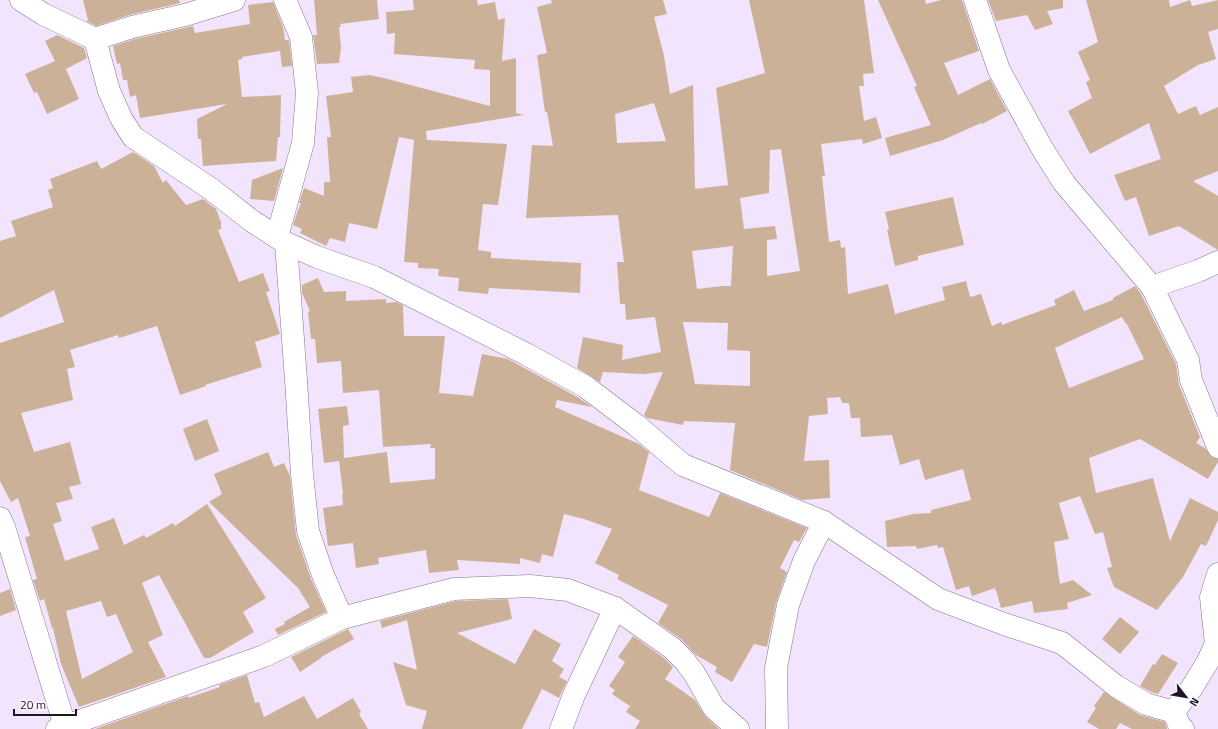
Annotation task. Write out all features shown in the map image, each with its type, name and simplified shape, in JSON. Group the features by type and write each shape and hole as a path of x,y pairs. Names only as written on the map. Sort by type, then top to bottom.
{"street":[{"path":"21,0 43,14 95,39 132,27 185,15 234,0"},
{"path":"285,0 301,37 307,93 303,143 281,240 296,380 302,474 308,531 323,575 342,618"},
{"path":"975,0 1000,70 1043,150 1064,184 1152,287 1188,360 1191,380 1218,447"},
{"path":"95,39 109,91 121,118 133,137 211,189 252,221 281,240 317,256 374,277 526,354 586,387 636,425 683,465 824,522 938,599 1004,624 1062,643 1116,686 1178,721 1191,689 1207,663 1216,644 1211,597 1218,574"},
{"path":"1152,287 1198,271 1218,262"},
{"path":"0,518 4,527 61,728 264,656 342,618 454,589 530,586 568,590 615,608 672,648 694,673 714,708 738,729"},
{"path":"777,729 776,668 788,605 804,562 824,522"},
{"path":"561,729 574,695 615,608"}],"building":[{"path":"83,0 179,0 180,3 129,15 96,26 86,21 88,20"},
{"path":"314,0 377,0 379,19 340,24 341,47 339,63 317,64 313,35 317,35"},
{"path":"413,0 477,0 478,5 495,2 498,20 505,18 502,61 516,58 516,113 524,115 426,131 427,140 507,144 498,205 483,204 478,250 491,252 491,258 581,263 580,293 489,288 488,294 458,291 459,278 438,276 439,269 418,268 418,263 404,262 414,140 399,137 377,229 349,223 345,242 330,238 326,246 300,233 302,229 293,225 301,203 299,203 304,188 324,196 324,182 330,182 327,137 331,137 326,96 353,92 351,77 369,75 384,78 490,106 490,70 474,69 475,60 394,54 395,33 387,34 386,12 414,10"},
{"path":"551,0 663,0 667,14 654,17 664,56 670,94 693,85 695,189 728,185 716,88 765,73 749,0 864,0 874,73 863,74 864,86 859,86 864,121 876,117 882,138 863,144 862,139 821,144 825,176 822,176 829,242 840,240 841,248 845,247 848,294 888,284 895,314 945,300 942,287 966,281 970,297 981,294 992,326 1001,322 1002,325 1056,305 1054,300 1074,290 1084,311 1113,300 1113,298 1135,286 1141,294 1176,364 1179,385 1200,437 1196,443 1205,448 1211,457 1218,459 1218,462 1208,479 1140,439 1089,458 1096,493 1153,478 1170,541 1190,498 1218,512 1218,520 1206,546 1201,544 1183,577 1157,610 1114,587 1107,568 1112,567 1103,532 1095,534 1080,496 1059,503 1069,539 1054,542 1060,584 1073,580 1092,595 1067,603 1068,609 1034,613 1032,601 1001,608 995,588 972,596 969,586 956,590 943,547 938,548 937,545 917,549 916,546 887,547 885,521 913,514 931,513 931,510 971,500 963,469 925,480 919,459 900,465 892,435 861,437 860,418 851,418 849,403 842,403 840,397 827,398 828,414 809,416 804,461 829,460 830,498 802,500 730,470 735,423 684,421 683,425 647,418 644,415 663,372 643,374 603,372 600,382 577,368 583,337 623,345 622,360 661,352 655,317 626,320 625,304 620,304 617,262 624,262 618,215 526,218 532,145 553,146 547,112 545,112 537,55 547,53 537,7 552,3","holes":["654,103 666,141 617,143 615,114","781,149 800,271 767,276 767,240 777,239 775,226 744,229 740,198 769,193 770,150","733,246 731,286 697,289 692,251","1122,317 1144,359 1069,388 1055,348","683,322 728,323 727,350 750,351 750,386 695,384"]},
{"path":"878,0 925,0 926,4 941,0 962,0 979,51 944,63 958,95 990,79 1007,111 982,124 981,123 943,140 890,156 885,138 931,125 914,87 917,86"},
{"path":"988,0 1063,0 1063,8 1047,11 1053,24 1035,30 1027,15 996,21"},
{"path":"1086,0 1169,0 1170,7 1190,0 1192,6 1218,0 1218,29 1208,32 1216,59 1198,65 1164,86 1178,114 1196,106 1200,115 1218,107 1218,171 1193,181 1218,196 1218,250 1179,226 1149,236 1136,197 1125,201 1114,175 1161,159 1149,123 1090,154 1068,111 1092,98 1086,82 1090,80 1078,52 1098,42"},
{"path":"273,2 283,27 285,40 289,40 292,66 282,67 280,51 242,57 242,59 238,60 242,97 281,95 280,137 278,137 276,161 203,166 201,139 198,139 197,119 227,104 140,118 136,95 130,97 127,80 123,80 120,63 117,64 113,46 135,39 193,26 195,33 250,24 248,5"},
{"path":"57,35 84,48 87,58 66,69 79,99 47,114 37,92 34,93 25,74 55,61 45,41"},
{"path":"133,152 154,166 163,183 166,180 186,205 203,199 216,209 221,222 221,229 218,230 239,282 263,273 270,291 266,292 280,334 255,342 262,367 205,385 206,386 180,395 157,326 119,338 118,335 70,350 75,367 67,369 73,400 21,413 34,452 70,442 81,484 69,487 73,499 56,503 62,521 53,524 65,561 99,549 91,527 114,518 124,545 144,535 146,538 173,523 175,526 207,504 266,598 243,612 254,632 210,658 204,658 159,575 142,583 163,635 148,642 166,677 79,707 61,664 53,628 44,599 40,601 33,580 37,579 25,537 30,536 18,498 11,502 0,481 0,343 64,322 54,290 0,318 0,241 16,236 11,221 53,207 48,190 53,188 50,179 97,161 101,169","holes":["101,601 107,617 116,614 133,652 82,679 66,611"]},
{"path":"283,168 274,201 250,199 252,180"},
{"path":"953,197 964,245 918,256 918,260 895,266 887,230 889,229 885,212"},
{"path":"318,278 324,292 346,291 346,301 386,299 386,303 396,302 403,305 404,336 445,336 439,393 473,396 482,354 508,359 579,398 592,407 557,400 555,407 639,444 649,452 639,490 709,517 720,493 807,528 799,542 794,540 780,568 787,572 776,603 767,647 754,644 732,682 715,672 717,667 696,655 681,639 658,623 668,605 617,579 619,575 595,563 612,529 564,514 553,557 542,554 540,563 520,558 520,564 457,560 459,570 429,573 426,550 378,558 379,564 356,568 353,543 328,546 323,508 343,505 343,494 339,461 324,463 318,409 347,406 349,425 343,426 344,458 387,452 390,483 435,479 435,448 430,448 431,444 383,447 379,390 343,393 341,361 317,363 315,339 311,339 308,312 310,311 302,293 302,285"},
{"path":"207,419 219,451 195,461 183,429"},
{"path":"268,452 274,467 284,463 290,476 296,535 311,579 326,612 278,635 275,629 310,607 298,588 209,502 222,494 214,474"},
{"path":"10,589 16,610 0,616 0,593"},
{"path":"508,599 512,619 457,633 515,664 534,629 561,644 552,661 564,669 559,677 567,681 559,698 542,689 522,729 422,729 427,711 406,705 393,662 417,670 407,620 382,628 380,621 456,601"},
{"path":"1120,617 1139,632 1120,654 1102,639"},
{"path":"348,629 354,639 321,657 300,672 291,657"},
{"path":"633,636 664,658 673,667 665,679 695,700 706,717 719,729 635,729 640,721 626,712 630,706 612,694 615,690 609,686 625,662 618,657"},
{"path":"1162,654 1178,663 1158,694 1140,686 1153,664 1155,665"},
{"path":"247,675 255,703 259,702 264,717 304,696 317,719 353,698 361,712 359,714 368,729 95,729 188,696 188,698 220,687 219,685"},
{"path":"1104,692 1140,715 1165,722 1167,729 1132,729 1120,723 1116,729 1099,729 1087,722 1096,708 1094,706"}]}
